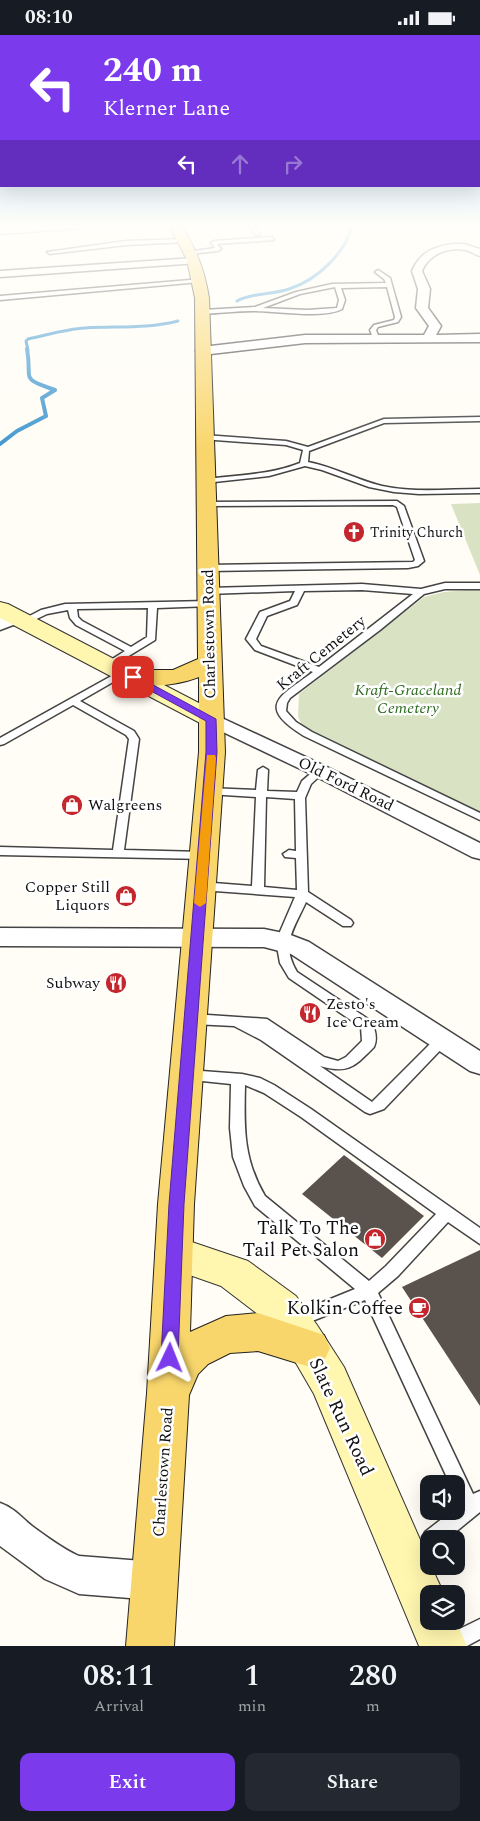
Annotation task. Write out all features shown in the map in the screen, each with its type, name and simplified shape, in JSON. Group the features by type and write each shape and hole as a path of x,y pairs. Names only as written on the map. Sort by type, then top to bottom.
{"main road":[{"name":"Charlestown Road","path":"150,1646 168,1393 174,1253 186,1075 212,752 202,300"},
{"path":"122,671 176,679 190,674 210,662"},
{"path":"168,1393 184,1360 194,1351 226,1335 258,1332 301,1335"}],"street":[{"path":"422,300 421,306 424,312 436,326 430,334 431,339"},
{"path":"202,351 294,340 480,338"},
{"path":"10,619 122,671 211,719"},
{"name":"Old Ford Road","path":"211,719 320,771 480,852"},
{"path":"0,937 264,938 282,941 300,948 480,1064"},
{"name":"Slate Run Road","path":"174,1253 234,1273 282,1309 301,1335 329,1381 420,1543"},
{"path":"0,1521 18,1537 58,1566 79,1575 155,1581"},
{"path":"436,1630 444,1646"}],"lane":[{"path":"254,309 275,300"},
{"path":"203,312 254,309 304,312 339,309 342,300"},
{"path":"376,338 373,330 376,327 392,323 398,317 394,300"},
{"path":"304,464 305,452 310,449 362,427 384,421 480,419"},
{"path":"204,437 286,443 310,449"},
{"path":"205,481 279,471 304,464 328,468 372,485 395,490 480,491"},
{"path":"206,504 398,504 420,561 408,565 208,567"},
{"name":"Kraft Cemetery","path":"480,586 445,585 421,592 287,696 282,703 281,711 285,718 308,733 480,817"},
{"path":"10,619 48,610 72,607 154,605 302,588 362,587 421,592"},
{"path":"302,588 294,603 263,614 251,639 258,648 320,671"},
{"path":"0,742 122,671 132,651 150,641 154,635 154,605"},
{"path":"72,607 74,619 79,623 132,651"},
{"path":"73,701 130,733 134,739 118,853"},
{"path":"258,891 263,770"},
{"path":"191,1019 262,1022 320,1061 338,1066 350,1061 369,1043 369,1030 366,1024 293,975 286,963 282,941 302,895 301,837 295,818 306,783 320,771"},
{"path":"208,791 301,796"},
{"path":"289,836 301,837"},
{"path":"0,851 203,856"},
{"path":"289,855 302,855"},
{"path":"201,886 302,895 347,923"},
{"path":"232,1020 266,1036 370,1108 379,1105 443,1040"},
{"path":"186,1075 255,1082 291,1103 480,1237"},
{"path":"238,1079 239,1156 253,1190 260,1201 368,1291 475,1504 443,1530"},
{"path":"301,1335 368,1291 392,1271 447,1213"},
{"path":"444,1646 480,1629"}],"green space":[{"path":"480,503 480,575 451,504"},
{"name":"Kraft-Graceland Cemetery","path":"480,589 480,812 303,727 298,717 299,694 424,597 444,592"}],"building":[{"path":"344,1155 424,1216 382,1258 302,1194"},
{"path":"480,1250 480,1406 402,1287"}],"waterway":[{"path":"28,350 26,341 28,339 64,331 85,328 166,324 178,321"},
{"path":"0,444 17,431 46,416 42,398 55,390 31,380 29,377 27,349"}],"slow traffic":[{"path":"200,903 211,758"}],"place":[{"name":"Trinity Church","path":"354,532"},
{"name":"Walgreens","path":"72,805"},
{"name":"Copper Still Liquors","path":"126,896"},
{"name":"Subway","path":"116,983"},
{"name":"Zesto's Ice Cream","path":"310,1013"},
{"name":"Talk To The Tail Pet Salon","path":"375,1239"},
{"name":"Kolkin Coffee","path":"419,1308"}],"route":[{"path":"133,677 211,719 212,752 176,1204 170,1358"}]}
